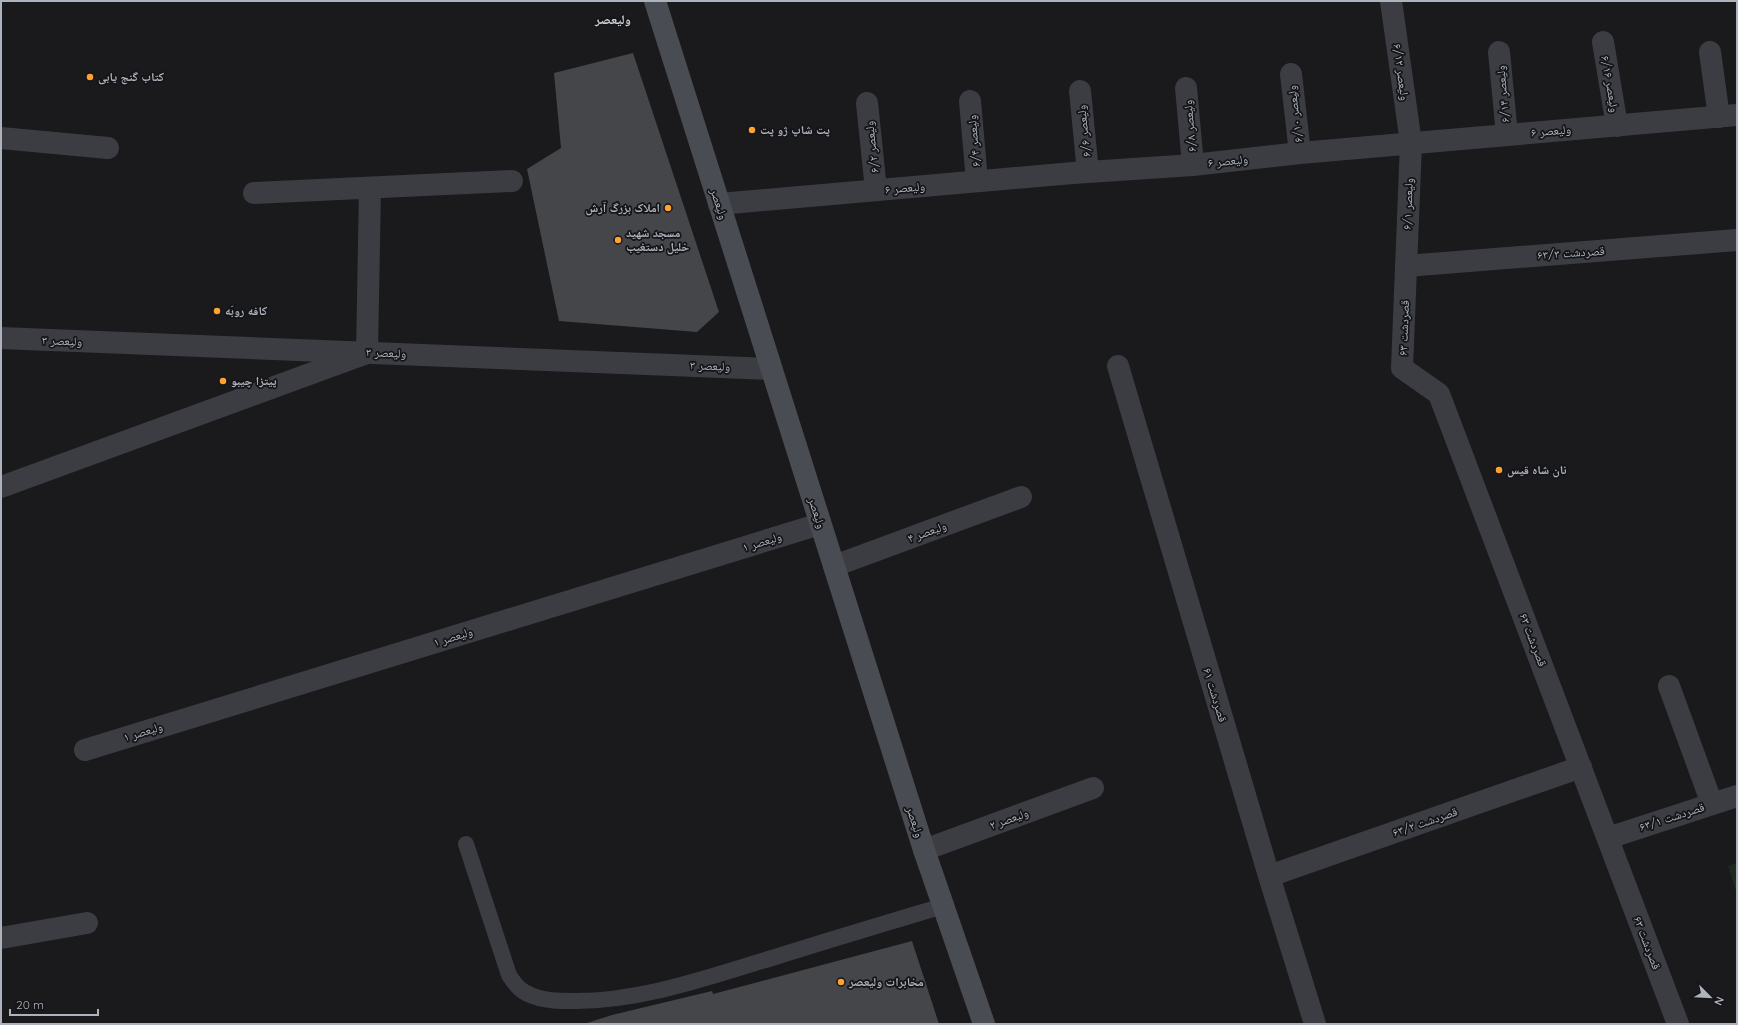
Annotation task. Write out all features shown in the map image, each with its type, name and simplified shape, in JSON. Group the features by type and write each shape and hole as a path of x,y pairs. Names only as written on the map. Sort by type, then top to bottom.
{"main road":[{"name":"ولیعصر","path":"655,1 924,850 984,1024"}],"street":[{"name":"۶/۱۲ ولیعصر","path":"1391,1 1411,143"},
{"name":"۶/۱۶ ولیعصر","path":"1603,42 1616,126"},
{"name":"۶/۱۴ ولیعصر","path":"1499,52 1507,135"},
{"path":"1710,52 1728,116"},
{"name":"۶/۱۰ ولیعصر","path":"1291,74 1300,153"},
{"name":"۶/۸ ولیعصر","path":"1186,88 1193,165"},
{"name":"۶/۶ ولیعصر","path":"1080,91 1088,172"},
{"name":"۶/۴ ولیعصر","path":"970,101 977,181"},
{"name":"۶/۲ ولیعصر","path":"867,103 876,190"},
{"name":"۶ ولیعصر","path":"719,204 977,181 1193,165 1300,153 1728,116"},
{"path":"1,138 108,148"},
{"name":"۶/۱ ولیعصر","path":"1406,266 1411,143"},
{"path":"254,193 512,181"},
{"path":"1,486 367,353 370,188"},
{"name":"۶۳/۳ قصردشت","path":"1406,266 1737,240"},
{"name":"۶۳ قصردشت","path":"1406,266 1402,368 1439,394 1678,1024"},
{"name":"۳ ولیعصر","path":"1,338 771,369"},
{"name":"۶۱ قصردشت","path":"1118,366 1269,876 1315,1024"},
{"name":"۴ ولیعصر","path":"834,566 1021,497"},
{"name":"۱ ولیعصر","path":"85,750 820,524"},
{"path":"1669,686 1712,804"},
{"name":"۶۳/۲ قصردشت","path":"1269,876 1581,767"},
{"name":"۲ ولیعصر","path":"924,850 1094,788"},
{"name":"۶۳/۱ قصردشت","path":"1608,838 1737,796"},
{"path":"1,938 87,923"}],"lane":[{"path":"466,844 509,975 518,988 526,994 537,998 550,1000 591,1001 682,984 943,906"}],"shaded area":[{"path":"1737,863 1737,894 1728,866"}],"building":[{"name":"مسجد شهید خلیل دستغیب","path":"633,53 719,312 697,332 559,321 527,169 561,148 554,73"},
{"name":"مخابرات ولیعصر","path":"912,941 939,1024 584,1024 612,1015 712,991 713,994"}],"place":[{"name":"کتاب گنج یابی","path":"90,77"},
{"name":"پت شاپ ژو پت","path":"752,130"},
{"name":"املاک بزرگ آرش","path":"668,208"},
{"name":"مسجد شهید خلیل دستغیب","path":"618,240"},
{"name":"کافه روبَه","path":"217,311"},
{"name":"پیتزا چیبو","path":"223,381"},
{"name":"نان شاه قیس","path":"1499,470"},
{"name":"مخابرات ولیعصر","path":"841,982"}],"district":[{"name":"ولیعصر","path":"613,19"}]}
